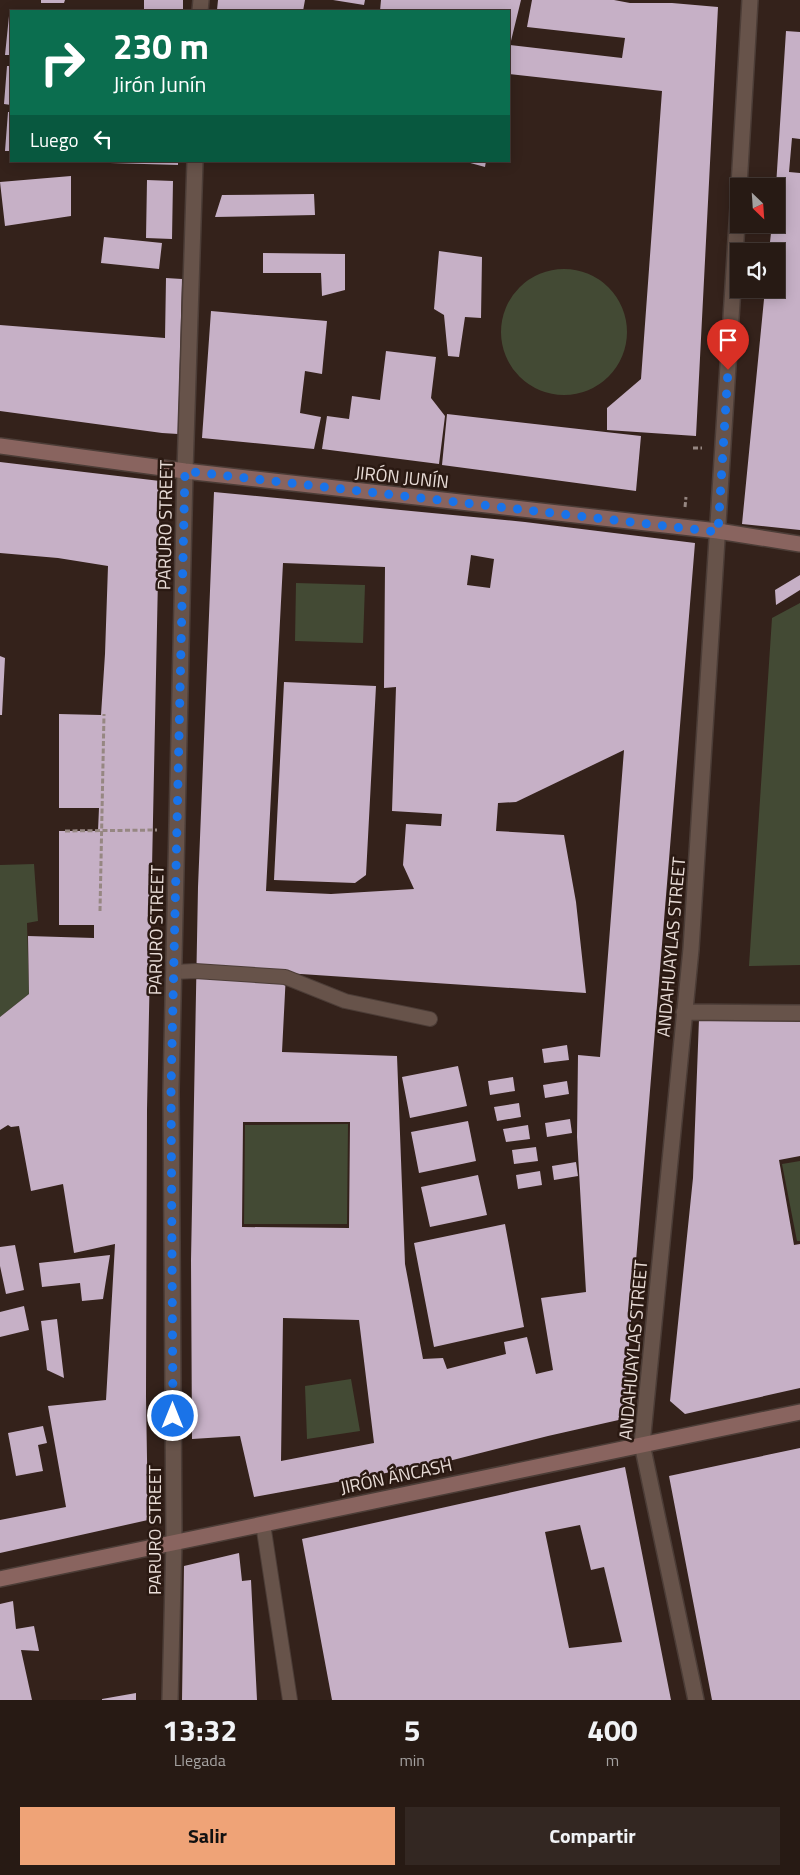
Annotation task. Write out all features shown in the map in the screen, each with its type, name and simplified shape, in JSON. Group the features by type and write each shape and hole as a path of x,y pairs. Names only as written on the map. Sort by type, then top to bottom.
{"street":[{"path":"739,178 750,0"},
{"name":"PARURO STREET","path":"170,1700 174,1542 171,1100 185,471 195,162"},
{"name":"ANDAHUAYLAS STREET","path":"696,1700 642,1444 684,1012 692,949 736,233"},
{"name":"JIRÓN JUNÍN","path":"0,446 185,471 718,532 800,544"},
{"path":"684,1012 800,1013"},
{"name":"JIRÓN ÁNCASH","path":"0,1579 800,1412"}],"lane":[{"path":"174,972 195,971 285,977 345,1001 430,1018"},
{"path":"263,1524 290,1700"}],"path":[{"path":"100,911 104,714"},
{"path":"65,831 102,829 176,830"}],"green space":[{"path":"564,269 588,274 608,288 622,308 627,332 622,356 608,376 588,390 564,395 540,390 520,376 506,356 501,332 506,308 520,288 540,274"},
{"path":"296,583 365,585 363,643 295,641"},
{"path":"800,603 800,965 749,966 772,618"},
{"path":"34,864 38,921 27,923 29,994 0,1017 0,865"},
{"path":"348,1124 347,1224 244,1224 245,1125"},
{"path":"800,1161 800,1241 797,1241 782,1164"},
{"path":"351,1379 360,1431 307,1439 305,1386"}],"building":[{"path":"41,0 65,0 64,3 41,3"},
{"path":"144,0 183,0 183,10 144,10"},
{"path":"218,0 305,0 303,10 217,10"},
{"path":"333,0 365,0 364,5"},
{"path":"381,0 521,0 510,45 510,10 380,10"},
{"path":"532,0 614,0 630,3 672,3 718,7 696,436 607,430 607,408 641,379 662,91 510,74 510,45 622,58 625,38 527,27"},
{"path":"9,16 10,16 10,55 5,55"},
{"path":"786,31 800,32 800,139 792,138 789,172 800,173 800,530 742,524 764,298 785,298 785,243 770,243 771,233 785,233 785,178 777,178"},
{"path":"7,66 10,66 10,105 4,104"},
{"path":"8,112 10,112 10,151 5,151"},
{"path":"178,162 178,165 110,163"},
{"path":"467,162 486,162 485,167"},
{"path":"71,176 71,216 5,226 0,182"},
{"path":"147,180 173,181 172,239 146,238"},
{"path":"314,194 315,215 215,217 222,195"},
{"path":"104,237 162,243 159,269 101,263"},
{"path":"439,251 482,257 481,318 465,317 459,357 448,356 444,315 434,309"},
{"path":"263,253 345,254 345,290 322,296 321,273 263,273"},
{"path":"166,278 182,279 178,434 0,411 0,325 165,338"},
{"path":"211,311 327,321 322,374 305,371 300,413 321,417 314,449 202,438"},
{"path":"386,351 436,357 431,398 445,416 439,464 322,449 327,416 349,419 352,396 380,400"},
{"path":"447,414 641,436 636,491 442,465"},
{"path":"0,462 160,481 147,1110 146,1397 148,1520 0,1553 0,1520 66,1507 48,1406 106,1400 115,1244 74,1253 63,1184 31,1191 19,1126 11,1127 8,1125 0,1130 0,1017 29,994 28,936 94,938 94,925 59,925 59,831 98,831 99,808 59,808 59,714 101,715 108,566 58,558 0,553"},
{"path":"214,492 525,522 695,543 623,1419 441,1463 254,1497 240,1436 192,1439 191,1260 198,887","holes":["471,555 494,559 490,588 467,585","283,563 385,567 384,688 396,687 392,811 442,814 441,826 406,824 403,865 414,889 331,894 266,891","624,750 600,1057 578,1055 577,1137 586,1292 541,1298 553,1370 536,1374 527,1337 504,1342 506,1354 447,1369 443,1358 423,1359 405,1264 397,1056 282,1052 286,973 586,993 576,902 564,835 496,831 498,803 516,802","243,1122 350,1122 349,1228 242,1227","283,1318 359,1320 374,1443 281,1461"]},
{"path":"800,575 800,590 776,605 775,590"},
{"path":"0,656 5,658 2,715 0,715"},
{"path":"284,682 376,686 366,875 355,883 274,880"},
{"path":"699,1019 800,1020 800,1156 779,1160 794,1245 800,1244 800,1388 685,1414 670,1401 693,1178"},
{"path":"567,1045 569,1060 544,1063 542,1049"},
{"path":"458,1066 467,1106 410,1118 402,1077"},
{"path":"513,1077 515,1091 490,1095 488,1081"},
{"path":"567,1081 569,1094 545,1098 543,1085"},
{"path":"519,1103 521,1117 497,1121 494,1107"},
{"path":"570,1119 572,1133 547,1137 545,1123"},
{"path":"468,1121 476,1161 419,1173 411,1132"},
{"path":"528,1125 530,1139 506,1142 503,1129"},
{"path":"536,1147 538,1161 514,1164 512,1150"},
{"path":"576,1162 578,1176 554,1180 552,1166"},
{"path":"540,1171 542,1185 518,1189 516,1175"},
{"path":"478,1175 487,1215 430,1227 421,1187"},
{"path":"505,1224 524,1327 434,1347 414,1243"},
{"path":"15,1245 24,1290 6,1294 0,1266 0,1247"},
{"path":"110,1255 103,1299 82,1301 80,1283 42,1287 39,1263"},
{"path":"24,1306 29,1330 0,1337 0,1312"},
{"path":"57,1319 64,1378 47,1370 41,1321"},
{"path":"43,1426 47,1443 38,1445 43,1471 16,1476 8,1433"},
{"path":"800,1448 800,1700 712,1700 669,1476"},
{"path":"625,1467 671,1700 332,1700 302,1539","holes":["580,1525 591,1570 604,1567 622,1642 569,1648 545,1532"]},
{"path":"239,1553 242,1581 251,1580 257,1700 182,1700 184,1566"},
{"path":"13,1601 16,1629 34,1626 39,1651 21,1650 32,1700 0,1700 0,1604"},
{"path":"136,1693 136,1700 102,1700 102,1699"}],"route":[{"path":"173,1416 171,1090 185,471 718,532 728,370"}]}
